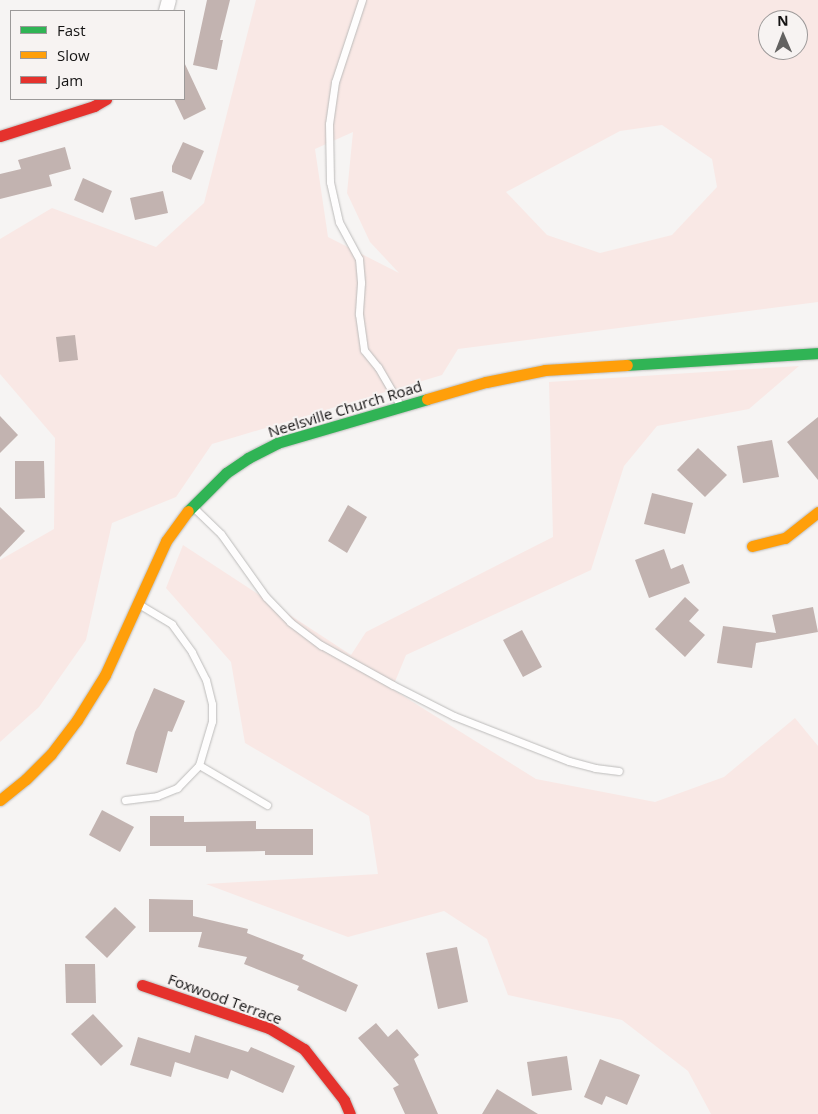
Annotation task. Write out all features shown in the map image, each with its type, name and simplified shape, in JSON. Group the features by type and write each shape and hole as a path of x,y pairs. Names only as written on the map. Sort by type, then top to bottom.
{"street":[{"path":"0,136 94,106 104,100"},
{"name":"Neelsville Church Road","path":"0,800 51,754 105,675 139,604 166,541 192,506 226,473 248,458 277,443 486,382 545,370 818,353"},
{"path":"752,546 785,538 818,512"},
{"name":"Foxwood Terrace","path":"142,985 269,1028 304,1049 344,1100 350,1114"}],"lane":[{"path":"362,0 335,82 329,124 330,182 339,222 359,259 361,283 360,314 364,350 378,367 401,407"},
{"path":"192,506 221,534 266,597 290,622 321,645 454,716 569,761 595,768 618,771"},
{"path":"125,800 157,796 178,788 200,766 212,722 212,704 206,680 192,652 172,624 139,604"},
{"path":"200,766 266,805"}],"shaded area":[{"path":"256,0 818,0 818,302 458,349 442,375 212,444 176,497 112,523 86,640 39,707 0,742 0,560 54,529 55,438 0,374 0,239 52,208 156,247 204,203","holes":["662,125 712,159 717,187 672,235 600,253 547,235 506,192 620,131","353,132 347,193 370,242 399,273 328,237 315,149"]},
{"path":"799,366 749,409 657,426 624,466 591,570 406,655 392,689 536,779 655,802 724,777 795,718 818,746 818,1114 711,1114 688,1071 622,1020 508,995 487,939 444,911 348,937 206,884 378,874 369,816 245,743 231,662 166,588 183,545 351,655 366,632 553,537 549,382"}],"building":[{"path":"207,0 230,0 220,40 223,40 217,70 193,65"},
{"path":"185,64 206,109 184,120 174,100 185,100"},
{"path":"183,142 204,151 191,180 172,172 172,166"},
{"path":"65,147 71,169 49,175 52,186 0,199 0,174 21,169 18,160"},
{"path":"83,178 112,191 103,213 74,200"},
{"path":"163,191 168,213 135,220 130,198"},
{"path":"75,335 78,360 59,362 56,337"},
{"path":"0,416 18,435 0,453"},
{"path":"818,417 818,480 787,442"},
{"path":"772,440 779,477 743,483 737,446"},
{"path":"698,448 727,475 705,497 677,470"},
{"path":"15,461 44,461 45,498 15,499"},
{"path":"652,493 693,503 685,534 644,524"},
{"path":"348,505 367,517 347,553 328,541"},
{"path":"0,507 25,531 0,557"},
{"path":"664,549 671,569 683,564 690,583 649,598 635,560"},
{"path":"685,597 699,610 689,621 705,635 685,657 655,629"},
{"path":"813,607 818,632 756,643 752,668 717,663 723,626 776,633 772,615"},
{"path":"522,630 542,667 523,677 503,640"},
{"path":"154,688 185,701 172,732 168,731 157,773 126,764 135,732"},
{"path":"102,810 134,827 120,852 89,835"},
{"path":"150,816 184,816 184,822 256,821 256,829 313,829 313,855 265,855 265,851 206,852 206,846 150,846"},
{"path":"149,899 193,900 193,916 248,929 247,933 304,955 302,959 358,985 346,1012 297,990 299,986 244,964 247,957 198,947 202,932 149,932"},
{"path":"115,907 136,927 107,958 85,937"},
{"path":"457,947 468,1002 438,1009 426,953"},
{"path":"65,964 95,964 96,1003 66,1003"},
{"path":"93,1014 123,1046 101,1066 71,1034"},
{"path":"376,1023 388,1037 397,1029 419,1055 414,1059 438,1114 405,1114 393,1088 399,1085 358,1038"},
{"path":"195,1035 248,1052 251,1047 295,1066 283,1093 231,1070 228,1079 175,1062 171,1077 130,1065 138,1037 190,1053"},
{"path":"567,1056 572,1090 532,1096 527,1062"},
{"path":"600,1059 640,1075 627,1105 606,1096 602,1105 584,1097"},
{"path":"497,1089 538,1114 482,1114"}],"traffic: fast":[{"path":"627,365 818,353"},
{"path":"188,511 226,473 248,458 277,443 427,399"}],"traffic: slow":[{"path":"427,399 486,382 545,370 627,365"},
{"path":"0,800 26,779 51,754 77,720 105,675 166,541 188,511"},
{"path":"752,546 785,538 818,512"}],"traffic: jam":[{"path":"0,136 94,106 104,100"},
{"path":"142,985 269,1028 304,1049 344,1100 350,1114"}]}
